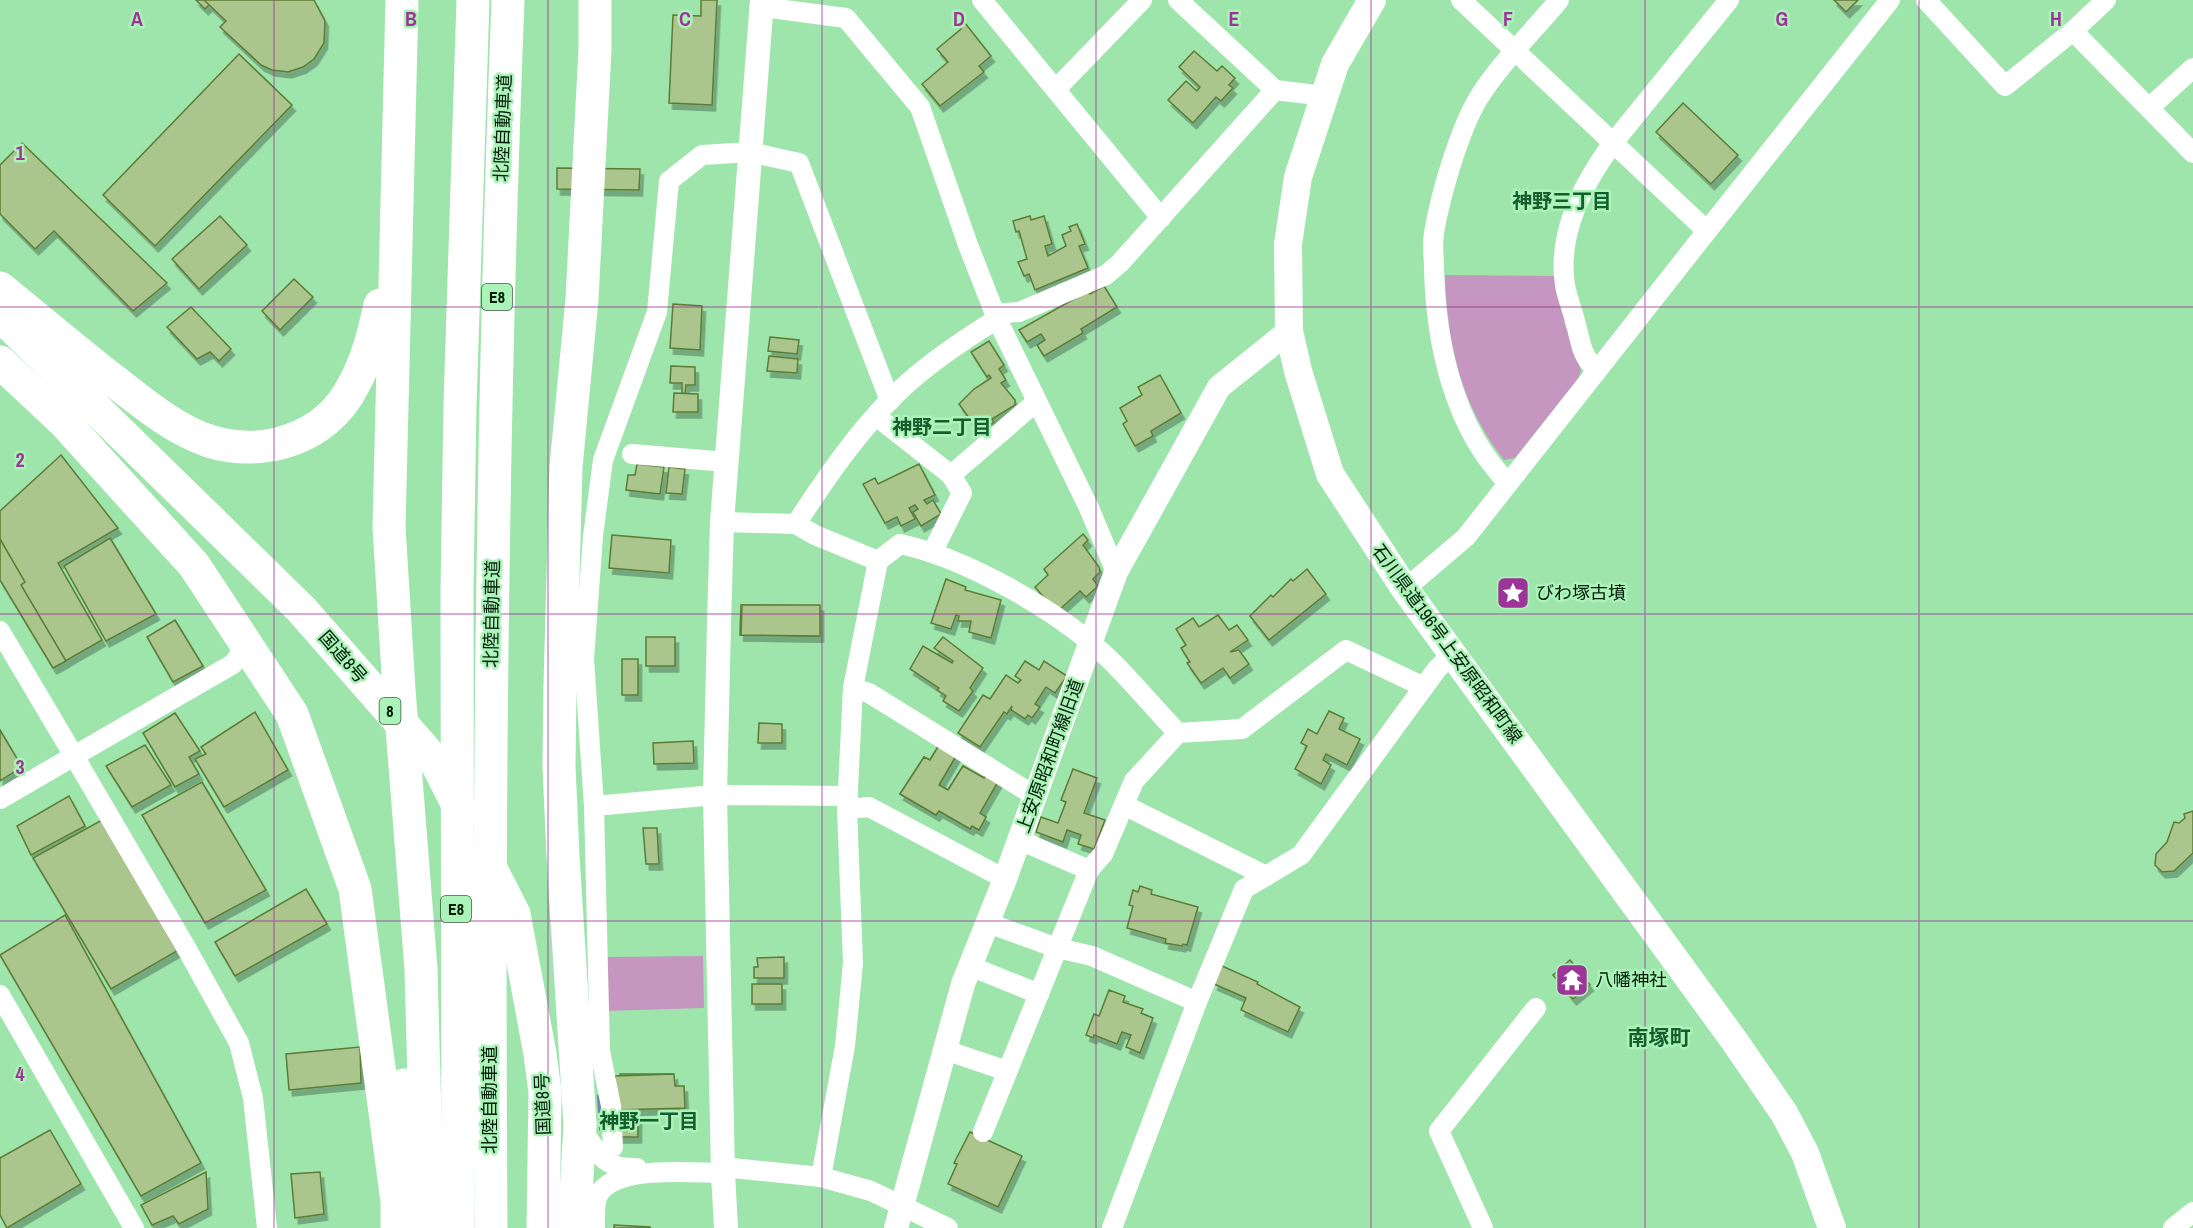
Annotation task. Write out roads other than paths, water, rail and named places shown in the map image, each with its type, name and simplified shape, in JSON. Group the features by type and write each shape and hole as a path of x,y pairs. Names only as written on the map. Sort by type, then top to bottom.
{"highway":[{"path":"402,0 389,527 421,969 428,1228"},
{"name":"北陸自動車道","path":"458,1228 460,405 473,0"},
{"name":"北陸自動車道","path":"491,1228 492,593 496,333 508,0"},
{"path":"574,1228 580,1125 563,856 559,766 560,685 566,467 582,298 595,0"},
{"path":"0,288 97,367 173,423 207,440 234,447 262,447 290,442 314,430 335,412 352,388 366,357 395,243"},
{"name":"国道8号","path":"0,315 301,609 436,764 514,914 545,1092 543,1228"},
{"path":"0,362 64,422 194,564 248,643 292,714 355,889 397,1214"},
{"path":"397,1214 413,870"},
{"path":"545,1092 554,1128 560,1228"}],"main road":[{"name":"石川県道196号上安原昭和町線","path":"1372,0 1335,64 1298,177 1288,244 1289,331 1298,372 1330,474 1405,589 1733,1039 1784,1113 1805,1153 1832,1228"}],"street":[{"path":"982,0 1057,88 1161,218"},
{"path":"1057,88 1142,0"},
{"path":"1178,0 1275,90 1325,96"},
{"path":"1461,0 1517,50 1707,231"},
{"path":"1508,483 1491,465 1477,443 1451,386 1435,305 1433,234 1454,156 1478,99 1559,0"},
{"path":"1597,371 1583,356 1565,284 1567,232 1580,197 1595,167 1729,0"},
{"path":"1405,589 1466,537 1890,0"},
{"path":"1926,0 2005,86 2073,31 2106,0"},
{"path":"726,1228 715,795 722,522 762,3 846,18 920,107 968,245 996,316 1089,508 1116,572"},
{"path":"2073,31 2193,153"},
{"path":"2148,108 2193,68"},
{"path":"796,524 821,485 890,401 955,345 996,316 1019,312 1106,275 1120,263 1275,90"},
{"path":"613,1147 611,1106 600,1051 594,806 584,659 593,536 603,460 657,312 669,181 702,155 750,152 799,163 890,401"},
{"name":"上安原昭和町線旧道","path":"896,1228 970,966 1005,879 1116,572 1219,387 1289,331"},
{"path":"951,475 1036,402"},
{"path":"876,416 951,475 962,493 933,551"},
{"path":"632,454 727,462"},
{"path":"722,522 796,524 815,535 878,561"},
{"path":"821,1177 845,1046 853,963 847,803 853,688 878,561 900,544 933,551 1042,607 1091,642 1178,733"},
{"path":"0,631 188,951 238,1043 253,1098 267,1228"},
{"path":"0,799 233,664 248,643"},
{"path":"982,1132 1089,870 1102,854 1134,781 1178,733 1242,729 1346,650 1424,687"},
{"path":"1112,1228 1197,1002 1244,889 1301,855 1424,687 1452,654"},
{"path":"853,688 869,693 1035,796"},
{"path":"594,806 715,795 847,803 869,807 1005,879"},
{"path":"1124,805 1266,876"},
{"path":"1019,840 1089,870"},
{"path":"988,923 1057,948 1092,956 1197,1002"},
{"path":"970,966 1039,994"},
{"path":"0,995 134,1228"},
{"path":"1483,1228 1439,1131 1536,1008"},
{"path":"945,1050 1007,1071"},
{"path":"580,1125 599,1156 616,1167 723,1168 821,1177 871,1191 948,1228"},
{"path":"595,1228 597,1196 610,1183 619,1178 637,1174 723,1168"},
{"path":"2173,1228 2193,1212"}],"waterway":[{"path":"600,1097 602,1129"}],"place":[{"name":"びわ塚古墳","path":"1513,593"},
{"name":"八幡神社","path":"1572,980"}],"district":[{"name":"神野三丁目","path":"1562,201"},
{"name":"神野二丁目","path":"942,427"},
{"name":"南塚町","path":"1659,1038"},
{"name":"神野一丁目","path":"649,1121"}]}
